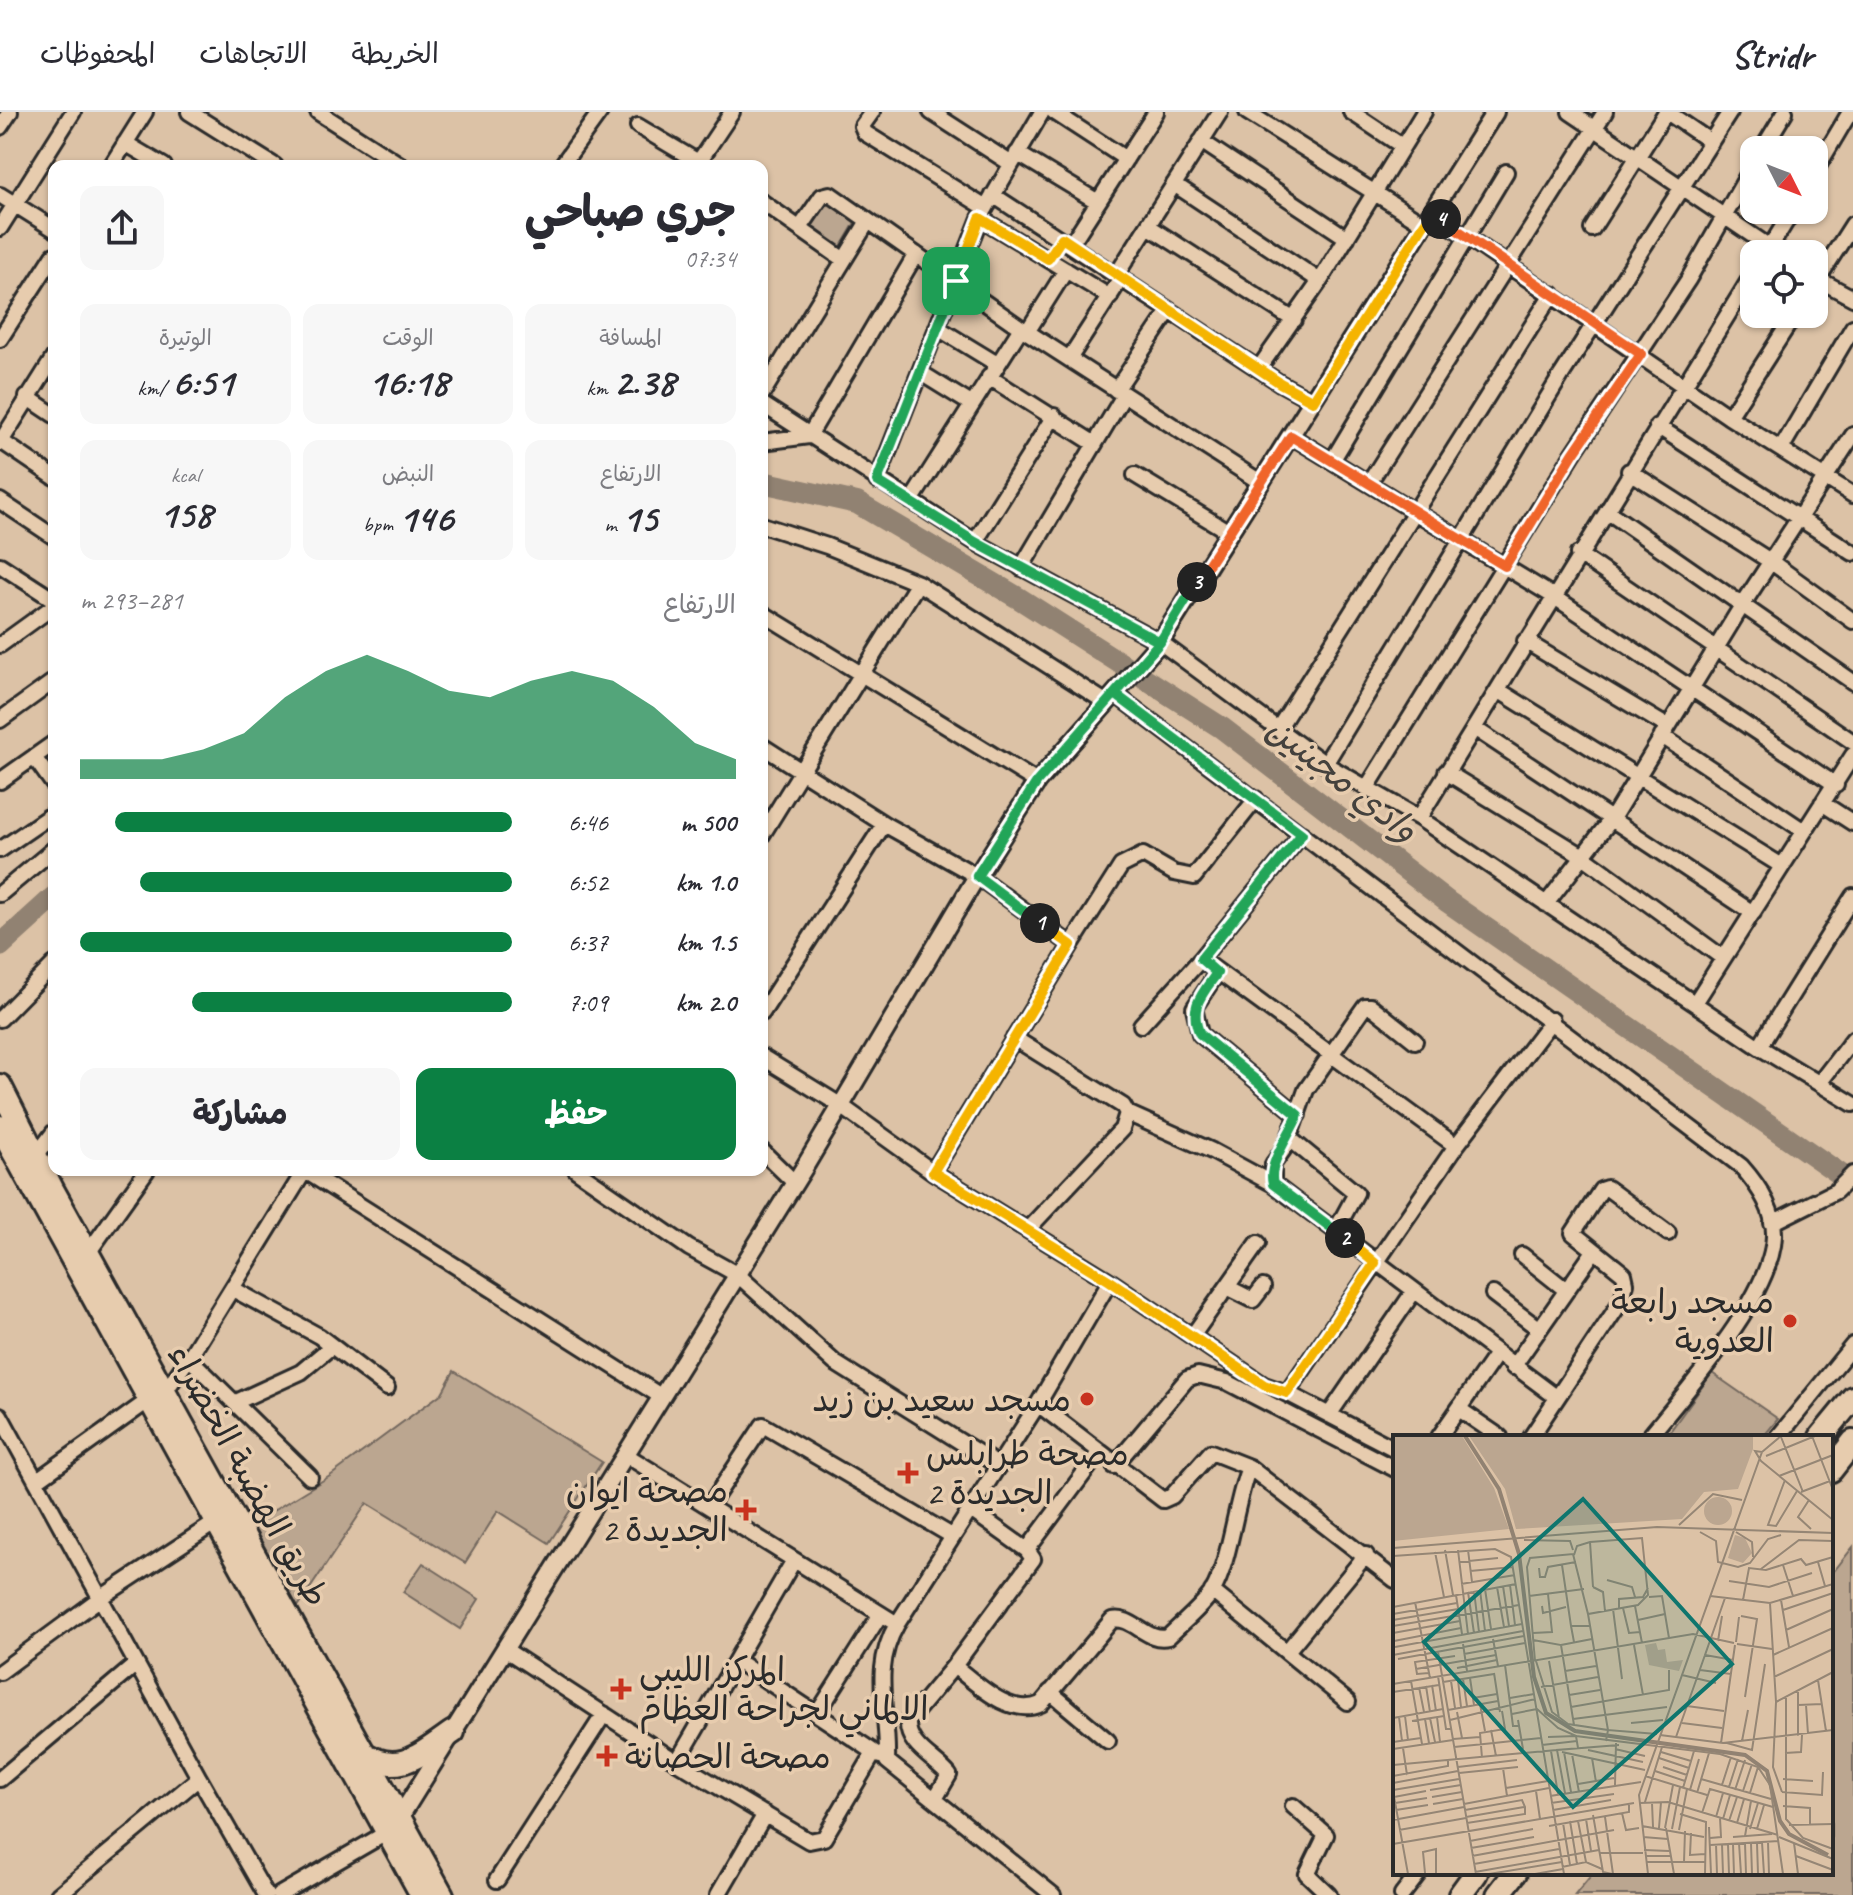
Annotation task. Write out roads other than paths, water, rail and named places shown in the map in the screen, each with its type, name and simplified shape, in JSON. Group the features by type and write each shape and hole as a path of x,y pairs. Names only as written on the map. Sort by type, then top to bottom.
{"main road":[{"name":"طريق الهضبة الخضراء","path":"0,1086 35,1157 45,1193 157,1397 362,1752 422,1895"},
{"name":"طريق الهضبة الخضراء","path":"0,1127 88,1253 216,1522 394,1825 442,1895"},
{"path":"1823,1435 1853,1398"},
{"path":"1833,1467 1853,1442"},
{"path":"362,1752 378,1762 405,1763 453,1732"},
{"path":"1460,1895 1475,1875"},
{"path":"1498,1895 1513,1875"}],"street":[{"path":"0,127 10,112"},
{"path":"0,228 73,112"},
{"path":"115,160 145,112"},
{"path":"189,112 265,160"},
{"path":"318,112 393,160"},
{"path":"565,160 600,112"},
{"path":"703,160 732,112"},
{"path":"931,112 1098,202"},
{"path":"952,125 960,112"},
{"path":"877,481 986,207 1042,112"},
{"path":"1054,112 1126,159"},
{"path":"1048,259 1067,241 1098,202 1156,112"},
{"path":"1069,359 1110,297 1148,226 1220,112"},
{"path":"1247,112 1374,192 1465,235 1685,383 1729,417 1853,495"},
{"path":"1351,112 1402,146"},
{"path":"1259,368 1320,281 1424,112"},
{"path":"279,1895 394,1825 795,1183 977,876 1037,782 1156,647 1495,112"},
{"path":"1570,112 1756,240"},
{"path":"1369,483 1605,112"},
{"path":"1592,229 1667,112 1711,142"},
{"path":"1325,764 1595,323 1730,112"},
{"path":"1770,136 1785,112"},
{"path":"1828,149 1850,112"},
{"path":"864,115 862,129 865,133 986,207 1048,259 1110,297"},
{"path":"638,126 692,160"},
{"path":"1201,141 1347,238"},
{"path":"125,143 154,160"},
{"path":"1332,461 1465,235 1506,172"},
{"path":"1174,184 1320,281"},
{"path":"1368,786 1573,454 1641,354 1740,188"},
{"path":"800,228 826,194 1024,330 1260,482"},
{"path":"0,195 48,225"},
{"path":"768,206 844,260"},
{"path":"986,207 1067,241 1169,311 1313,401"},
{"path":"768,384 868,221"},
{"path":"1828,261 1853,224"},
{"path":"1148,226 1294,320"},
{"path":"809,436 916,254"},
{"path":"0,339 48,264"},
{"path":"911,501 993,370 1066,270"},
{"path":"1828,286 1853,298"},
{"path":"1278,729 1552,294"},
{"path":"1419,818 1578,554 1740,295"},
{"path":"1021,568 1169,311"},
{"path":"1781,449 1853,327"},
{"path":"938,328 1095,444"},
{"path":"1729,417 1786,328"},
{"path":"48,366 0,442 48,473"},
{"path":"921,373 971,404"},
{"path":"27,397 48,411"},
{"path":"768,408 975,542 1156,647 1325,764 1419,818 1759,1047 1853,1104"},
{"path":"975,542 1054,416"},
{"path":"1657,426 1853,553"},
{"path":"1546,904 1613,817 1797,518 1853,435"},
{"path":"768,441 809,436"},
{"path":"1291,436 1553,596 1836,785"},
{"path":"1629,471 1770,561 1853,621"},
{"path":"1135,475 1229,532"},
{"path":"0,501 48,533"},
{"path":"1607,511 1853,682"},
{"path":"768,527 870,562 918,583 1114,695 1552,1020 1741,1166 1759,1187 1772,1223 1774,1236 1767,1266 1721,1346 1651,1435"},
{"path":"1578,554 1853,742"},
{"path":"0,565 48,599"},
{"path":"768,826 918,583"},
{"path":"3,639 48,607"},
{"path":"768,617 1037,782"},
{"path":"1525,641 1665,732 1804,831"},
{"path":"0,720 48,685"},
{"path":"1498,690 1782,866"},
{"path":"1474,728 1613,817 1753,913"},
{"path":"0,781 48,747"},
{"path":"768,750 884,824 977,876 1071,945"},
{"path":"1695,1003 1853,755"},
{"path":"34,757 48,777"},
{"path":"1446,772 1583,856 1723,958"},
{"path":"933,1172 1121,866 1143,855 1174,873 1194,877 1256,799"},
{"path":"1822,803 1853,823"},
{"path":"0,850 48,817"},
{"path":"768,1004 884,824"},
{"path":"1141,1025 1201,959 1302,834"},
{"path":"0,894 48,854"},
{"path":"1759,1047 1853,896"},
{"path":"1201,959 1456,1146"},
{"path":"0,1019 48,970"},
{"path":"1217,973 1194,1008 1200,1034 1298,1115"},
{"path":"1273,1184 1273,1164 1289,1138 1306,1090 1365,1006 1371,1006 1415,1041"},
{"path":"1287,1393 1456,1146 1552,1020"},
{"path":"1014,1038 1123,1106 1127,1113 1212,1151 1273,1184 1496,1355 1556,1397"},
{"path":"1820,1082 1853,1039"},
{"path":"768,1061 840,1105 933,1172 1193,1335 1264,1385 1287,1393 1393,1448"},
{"path":"1028,1229 1122,1129 1127,1113"},
{"path":"1289,1138 1356,1193 1336,1230"},
{"path":"35,1157 48,1140"},
{"path":"768,1157 795,1183"},
{"path":"1772,1223 1836,1191 1853,1174"},
{"path":"88,1253 143,1176"},
{"path":"36,1481 157,1397 189,1358 300,1176"},
{"path":"313,1176 662,1397"},
{"path":"585,1176 689,1248 738,1275 835,1363 999,1466"},
{"path":"1532,1435 1624,1291 1624,1274 1573,1233 1573,1228 1604,1188 1615,1192 1668,1233"},
{"path":"1193,1335 1258,1243"},
{"path":"1513,1367 1594,1251"},
{"path":"1522,1255 1566,1290"},
{"path":"506,1650 677,1762 805,1840 819,1841 881,1757 881,1669 883,1653 897,1624 1038,1404 1110,1281"},
{"path":"1227,1287 1253,1300 1263,1287"},
{"path":"233,1289 332,1346 387,1388"},
{"path":"1329,1415 1414,1291"},
{"path":"1493,1294 1539,1329"},
{"path":"1780,1435 1853,1345"},
{"path":"236,1402 301,1372 332,1346"},
{"path":"1440,1435 1496,1355"},
{"path":"189,1358 310,1477"},
{"path":"1114,1466 1187,1379 1198,1375 1227,1382 1393,1468"},
{"path":"1038,1404 1114,1466 1163,1500 1172,1496 1211,1452 1249,1467 1393,1578"},
{"path":"1459,1409 1497,1435"},
{"path":"0,1415 135,1665 266,1895"},
{"path":"710,1505 763,1425 952,1536"},
{"path":"1027,1550 1099,1453"},
{"path":"626,1455 897,1624"},
{"path":"954,1666 978,1686 1019,1708 1041,1704 1112,1620 1118,1618 1163,1639 1212,1591 1229,1546 1232,1519 1249,1467"},
{"path":"935,1799 949,1775 913,1740 907,1726 1032,1563 1027,1550 971,1510"},
{"path":"0,1672 99,1599 216,1522"},
{"path":"1288,1650 1366,1555"},
{"path":"677,1762 794,1560"},
{"path":"1212,1591 1348,1702"},
{"path":"817,1714 880,1615"},
{"path":"737,1661 881,1757 1053,1895"},
{"path":"0,1779 135,1665"},
{"path":"1050,1692 1108,1741"},
{"path":"497,1880 604,1714"},
{"path":"58,1895 199,1778"},
{"path":"1293,1806 1326,1835 1307,1874 1329,1895"},
{"path":"718,1895 765,1814"},
{"path":"1402,1895 1417,1875"}],"waterway":[{"name":"وادي مجينين","path":"768,483 857,503 1020,599 1222,728 1448,902 1853,1183"},
{"name":"وادي مجينين","path":"0,946 48,902"}],"place":[{"name":"مسجد رابعة العدوية","path":"1790,1321"},
{"name":"مسجد سعيد بن زيد","path":"1087,1399"},
{"name":"مصحة طرابلس الجديدة 2","path":"908,1473"},
{"name":"مصحة ايوان الجديدة 2","path":"746,1510"},
{"name":"المركز الليبي الالماني لجراحة العظام","path":"621,1689"},
{"name":"مصحة الحصانة","path":"607,1756"}]}
